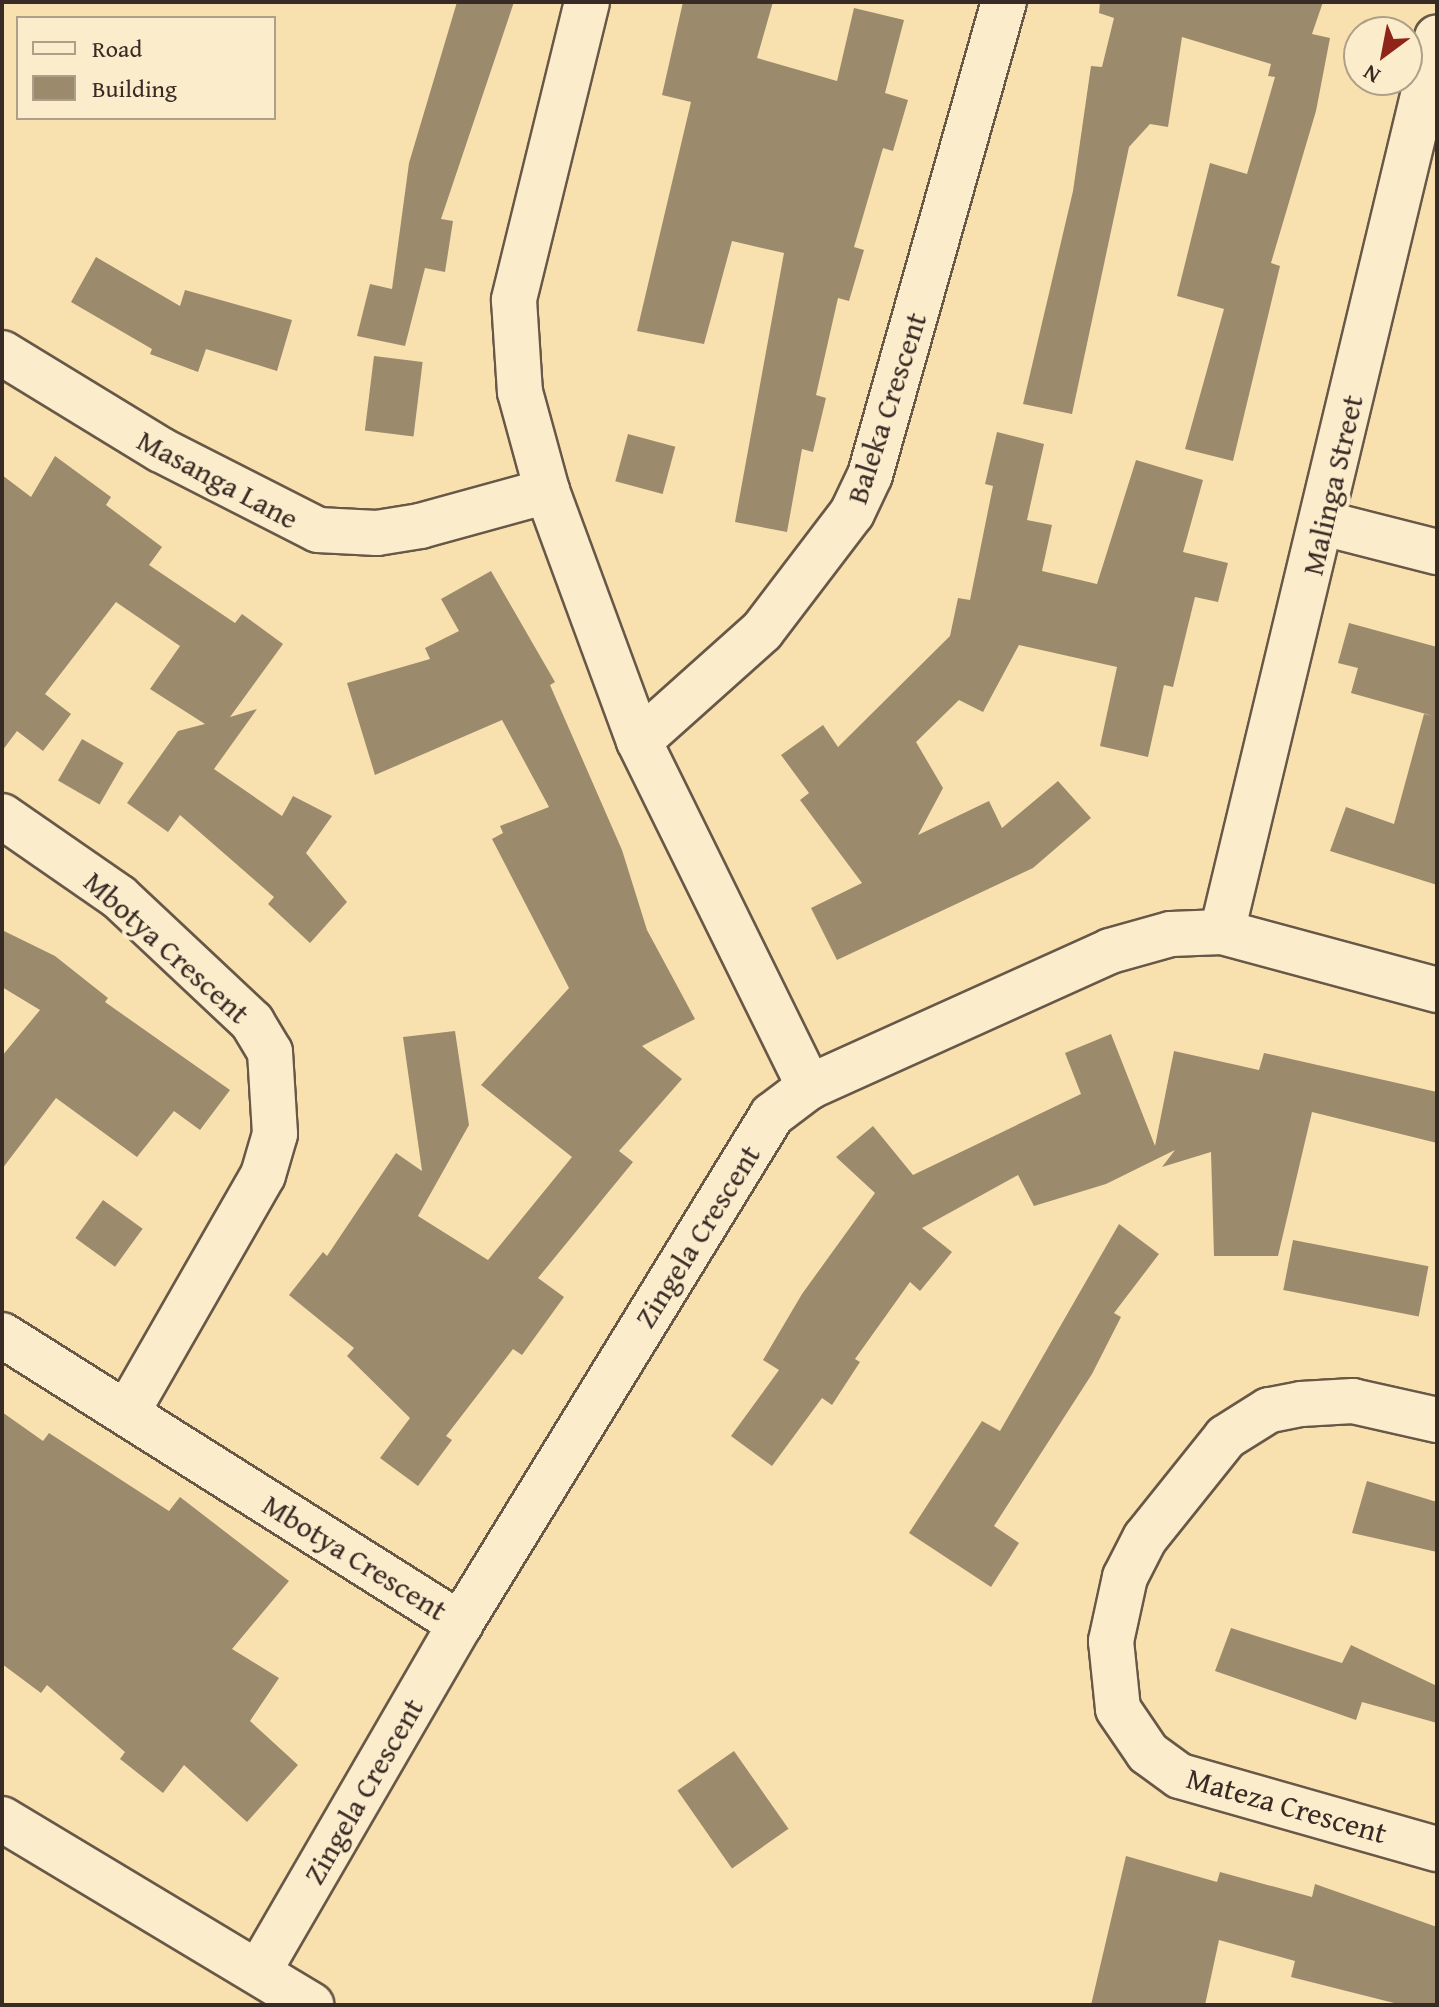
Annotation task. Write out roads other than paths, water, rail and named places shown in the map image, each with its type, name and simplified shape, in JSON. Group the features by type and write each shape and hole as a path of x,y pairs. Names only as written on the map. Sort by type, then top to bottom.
{"street":[{"path":"587,2 514,300 520,392 547,491 639,741 809,1087"},
{"name":"Baleka Crescent","path":"639,741 762,631 852,513 870,475 1004,2"},
{"name":"Malinga Street","path":"1222,932 1323,523 1437,37"},
{"name":"Masanga Lane","path":"2,353 147,443 318,530 377,533 420,526 547,491"},
{"path":"1323,523 1437,552"},
{"name":"Mbotya Crescent","path":"2,816 119,897 252,1022 270,1052 275,1134 263,1175 127,1412"},
{"name":"Zingela Crescent","path":"259,1971 460,1624 772,1115 809,1087 1110,951 1171,934 1222,932 1437,990"},
{"name":"Mbotya Crescent","path":"2,1335 460,1624"},
{"name":"Mateza Crescent","path":"1437,1420 1353,1401 1301,1404 1269,1410 1226,1437 1145,1538 1125,1577 1111,1641 1118,1709 1148,1753 1180,1776 1437,1849"},
{"path":"2,1819 311,2005"}]}
